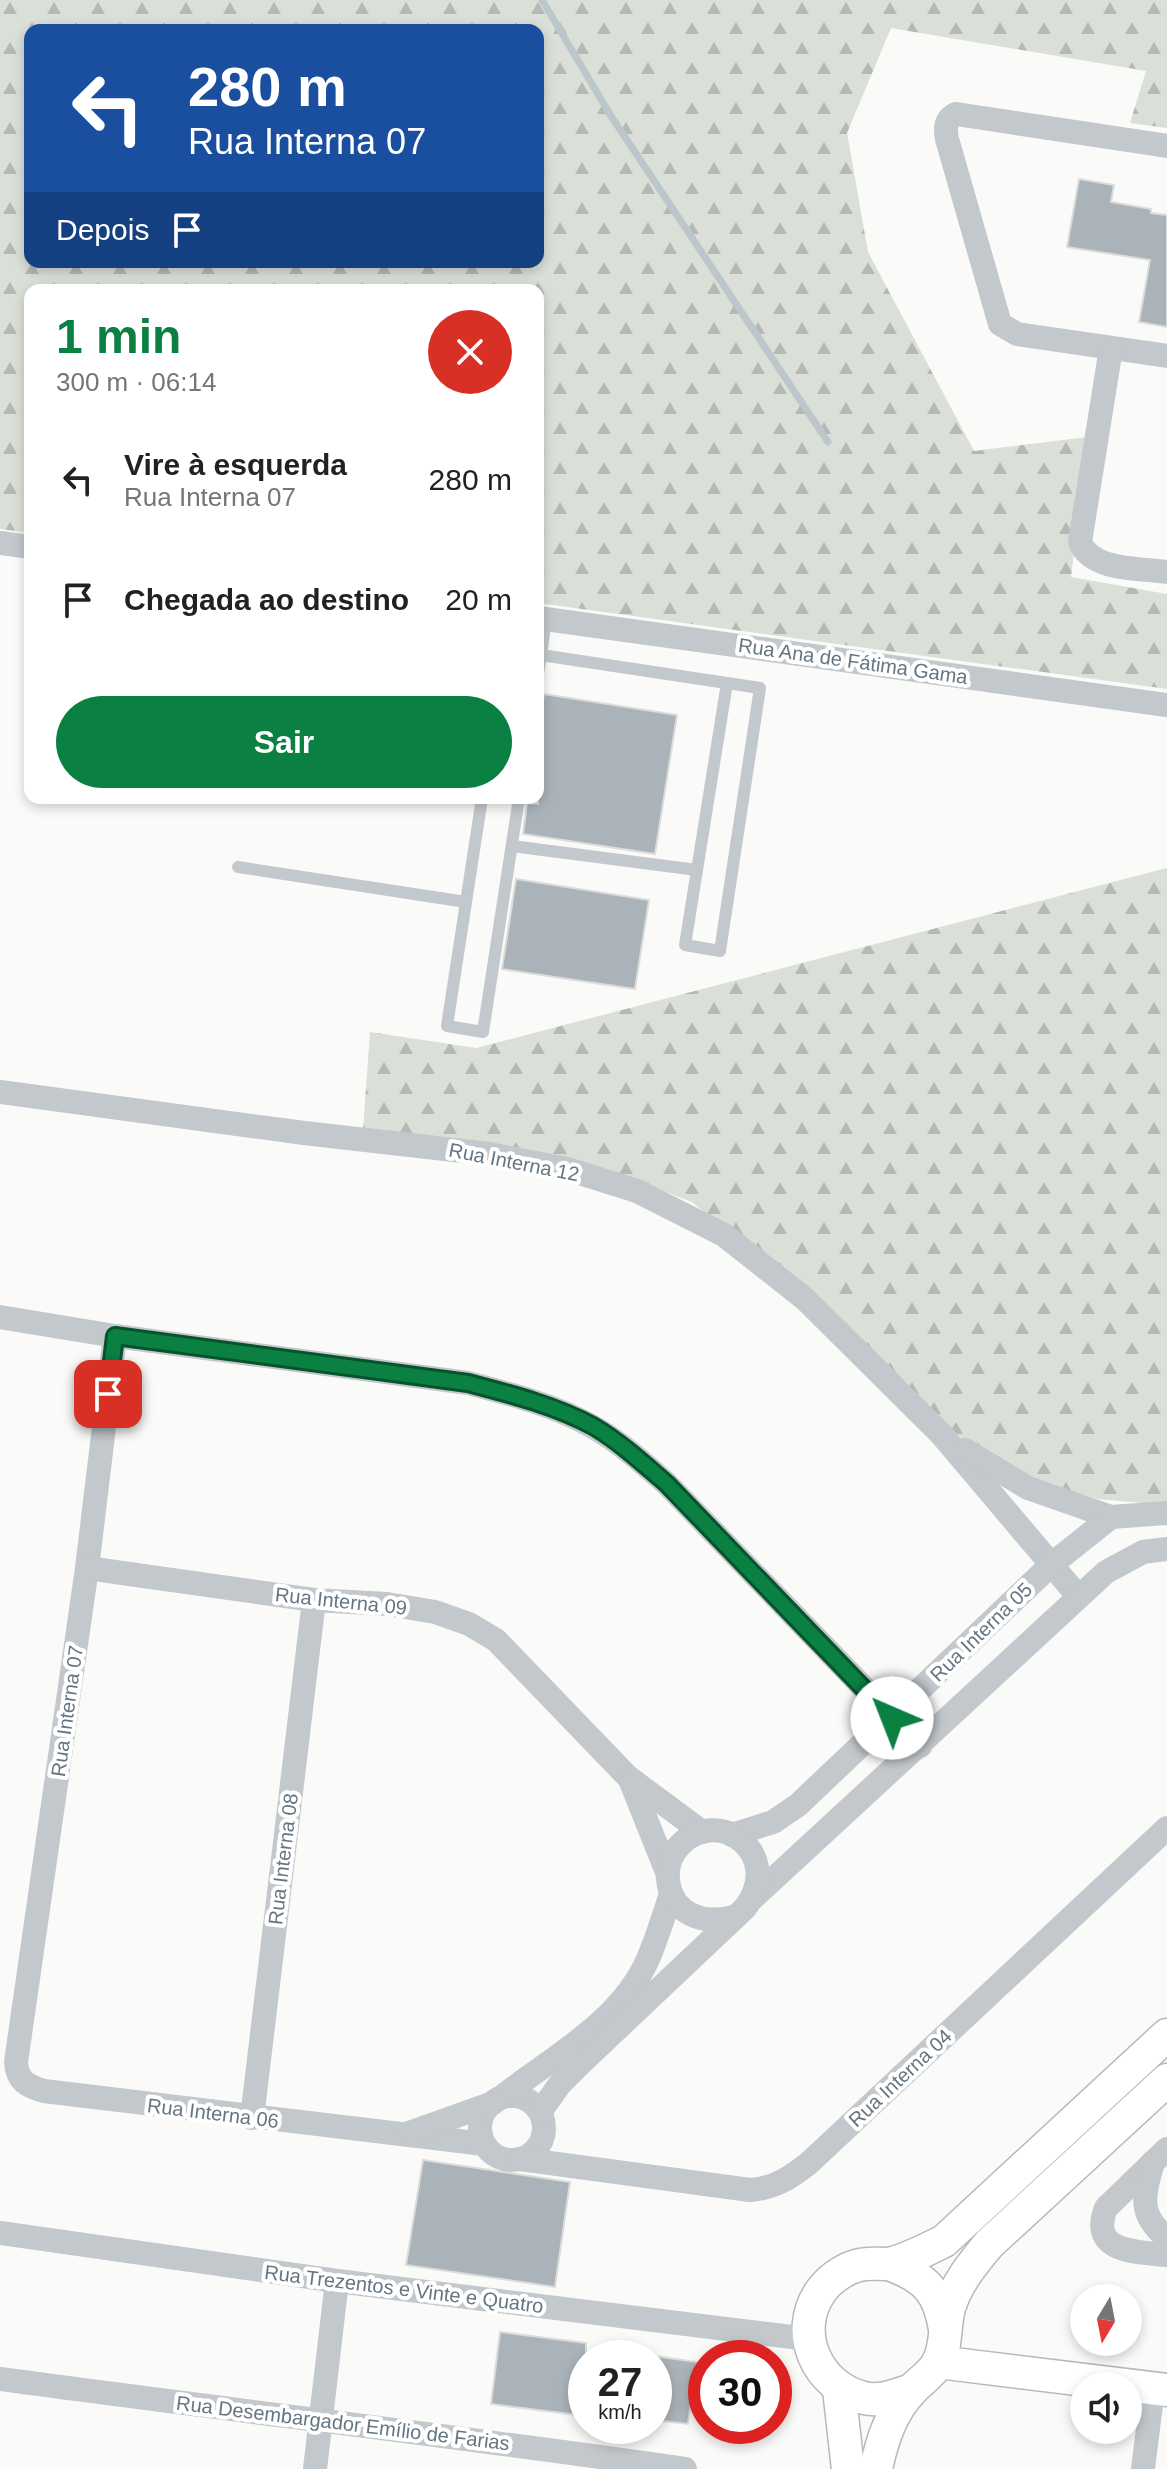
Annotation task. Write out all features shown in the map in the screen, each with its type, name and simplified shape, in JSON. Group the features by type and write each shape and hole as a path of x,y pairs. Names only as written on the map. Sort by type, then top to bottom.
{"main road":[{"path":"912,2390 890,2398 866,2399 839,2389 814,2360 808,2339 810,2313 821,2291 840,2273 863,2264 889,2264 944,2241 1167,2035"},
{"path":"876,2469 892,2418 912,2390 927,2378 942,2347 949,2307 974,2262 1167,2080"},
{"path":"889,2264 911,2272 930,2288 942,2309 942,2347"},
{"path":"942,2347 1160,2390"},
{"path":"839,2389 848,2469"}],"street":[{"path":"1167,146 956,114 948,120 947,139 1000,324 1017,334 1167,356"},
{"path":"1111,348 1080,542 1083,551 1098,561 1167,572"},
{"path":"0,543 24,546"},
{"name":"Rua Ana de Fátima Gama","path":"544,618 1167,705"},
{"name":"Rua Interna 12","path":"0,1092 304,1133 489,1154 567,1169 637,1191 724,1235 805,1299 941,1434 1078,1596"},
{"path":"0,1317 115,1336 468,1383 517,1396 593,1427 632,1453 667,1484 920,1746"},
{"name":"Rua Interna 07","path":"25,2084 16,2072 16,2062 87,1568 115,1336"},
{"name":"Rua Interna 12","path":"941,1434 983,1463 1028,1488 1111,1517"},
{"path":"1111,1517 1167,1513"},
{"name":"Rua Interna 05","path":"732,1835 773,1822 798,1805 1052,1564 1111,1517"},
{"name":"Rua Interna 05","path":"754,1897 1078,1596 1124,1560 1143,1552 1167,1549"},
{"name":"Rua Interna 09","path":"87,1568 314,1600 387,1604 435,1612 469,1624 496,1640 628,1777 702,1832"},
{"name":"Rua Interna 08","path":"252,2118 314,1600"},
{"name":"Rua Interna 09","path":"628,1777 656,1839 669,1883"},
{"name":"Rua Interna 04","path":"520,2159 750,2190 764,2189 787,2180 809,2163 1167,1828"},
{"path":"718,1831 732,1835 744,1843 758,1868 754,1897 560,2084 542,2119 541,2141 532,2153 520,2159 505,2160 493,2154 484,2144 479,2131 481,2118 496,2101 595,2028 629,1990 648,1961 677,1848 688,1838 702,1832 718,1831"},
{"path":"669,1883 679,1906 690,1915 719,1921 733,1917"},
{"name":"Rua Interna 06","path":"25,2084 44,2091 484,2144"},
{"path":"496,2101 515,2096 529,2102 578,2166"},
{"name":"Rua Interna 06","path":"403,2135 496,2101"},
{"path":"1160,2155 1144,2195 1147,2216 1167,2238"},
{"path":"1160,2155 1106,2208 1102,2231 1108,2241 1123,2250 1167,2255"},
{"name":"Rua Trezentos e Vinte e Quatro","path":"0,2233 337,2281 808,2339"},
{"path":"315,2469 337,2281"},
{"name":"Rua Desembargador Emílio de Farias","path":"0,2379 685,2469"},
{"path":"1143,2469 1160,2390"}],"lane":[{"path":"544,655 760,688 720,951 685,945 727,683"},
{"path":"481,804 447,1026 483,1032 518,804"},
{"path":"512,846 697,870"},
{"path":"238,867 466,902"}],"green space":[{"path":"0,0 1167,0 1167,128 1130,123 1146,71 891,28 847,133 868,252 974,451 1088,437 1071,577 1167,594 1167,689 544,604 544,284 24,284 24,532 0,529"},
{"path":"1167,868 1167,1502 1154,1504 1098,1499 1025,1478 973,1450 867,1345 692,1202 607,1170 363,1130 370,1032 476,1048"}],"building":[{"path":"1079,179 1114,185 1111,202 1167,215 1167,327 1139,322 1150,260 1067,247"},
{"path":"544,694 677,715 655,854 523,834 527,804 544,804"},
{"path":"516,879 649,900 635,989 502,969"},
{"path":"423,2160 570,2182 555,2287 406,2265"},
{"path":"500,2332 568,2341 568,2414 491,2404"},
{"path":"672,2359 688,2361 688,2424 672,2422"}],"waterway":[{"path":"542,0 611,116 828,442"}],"route":[{"path":"108,1394 115,1336 468,1383 560,1412 593,1427 632,1453 667,1484 892,1718"}]}
